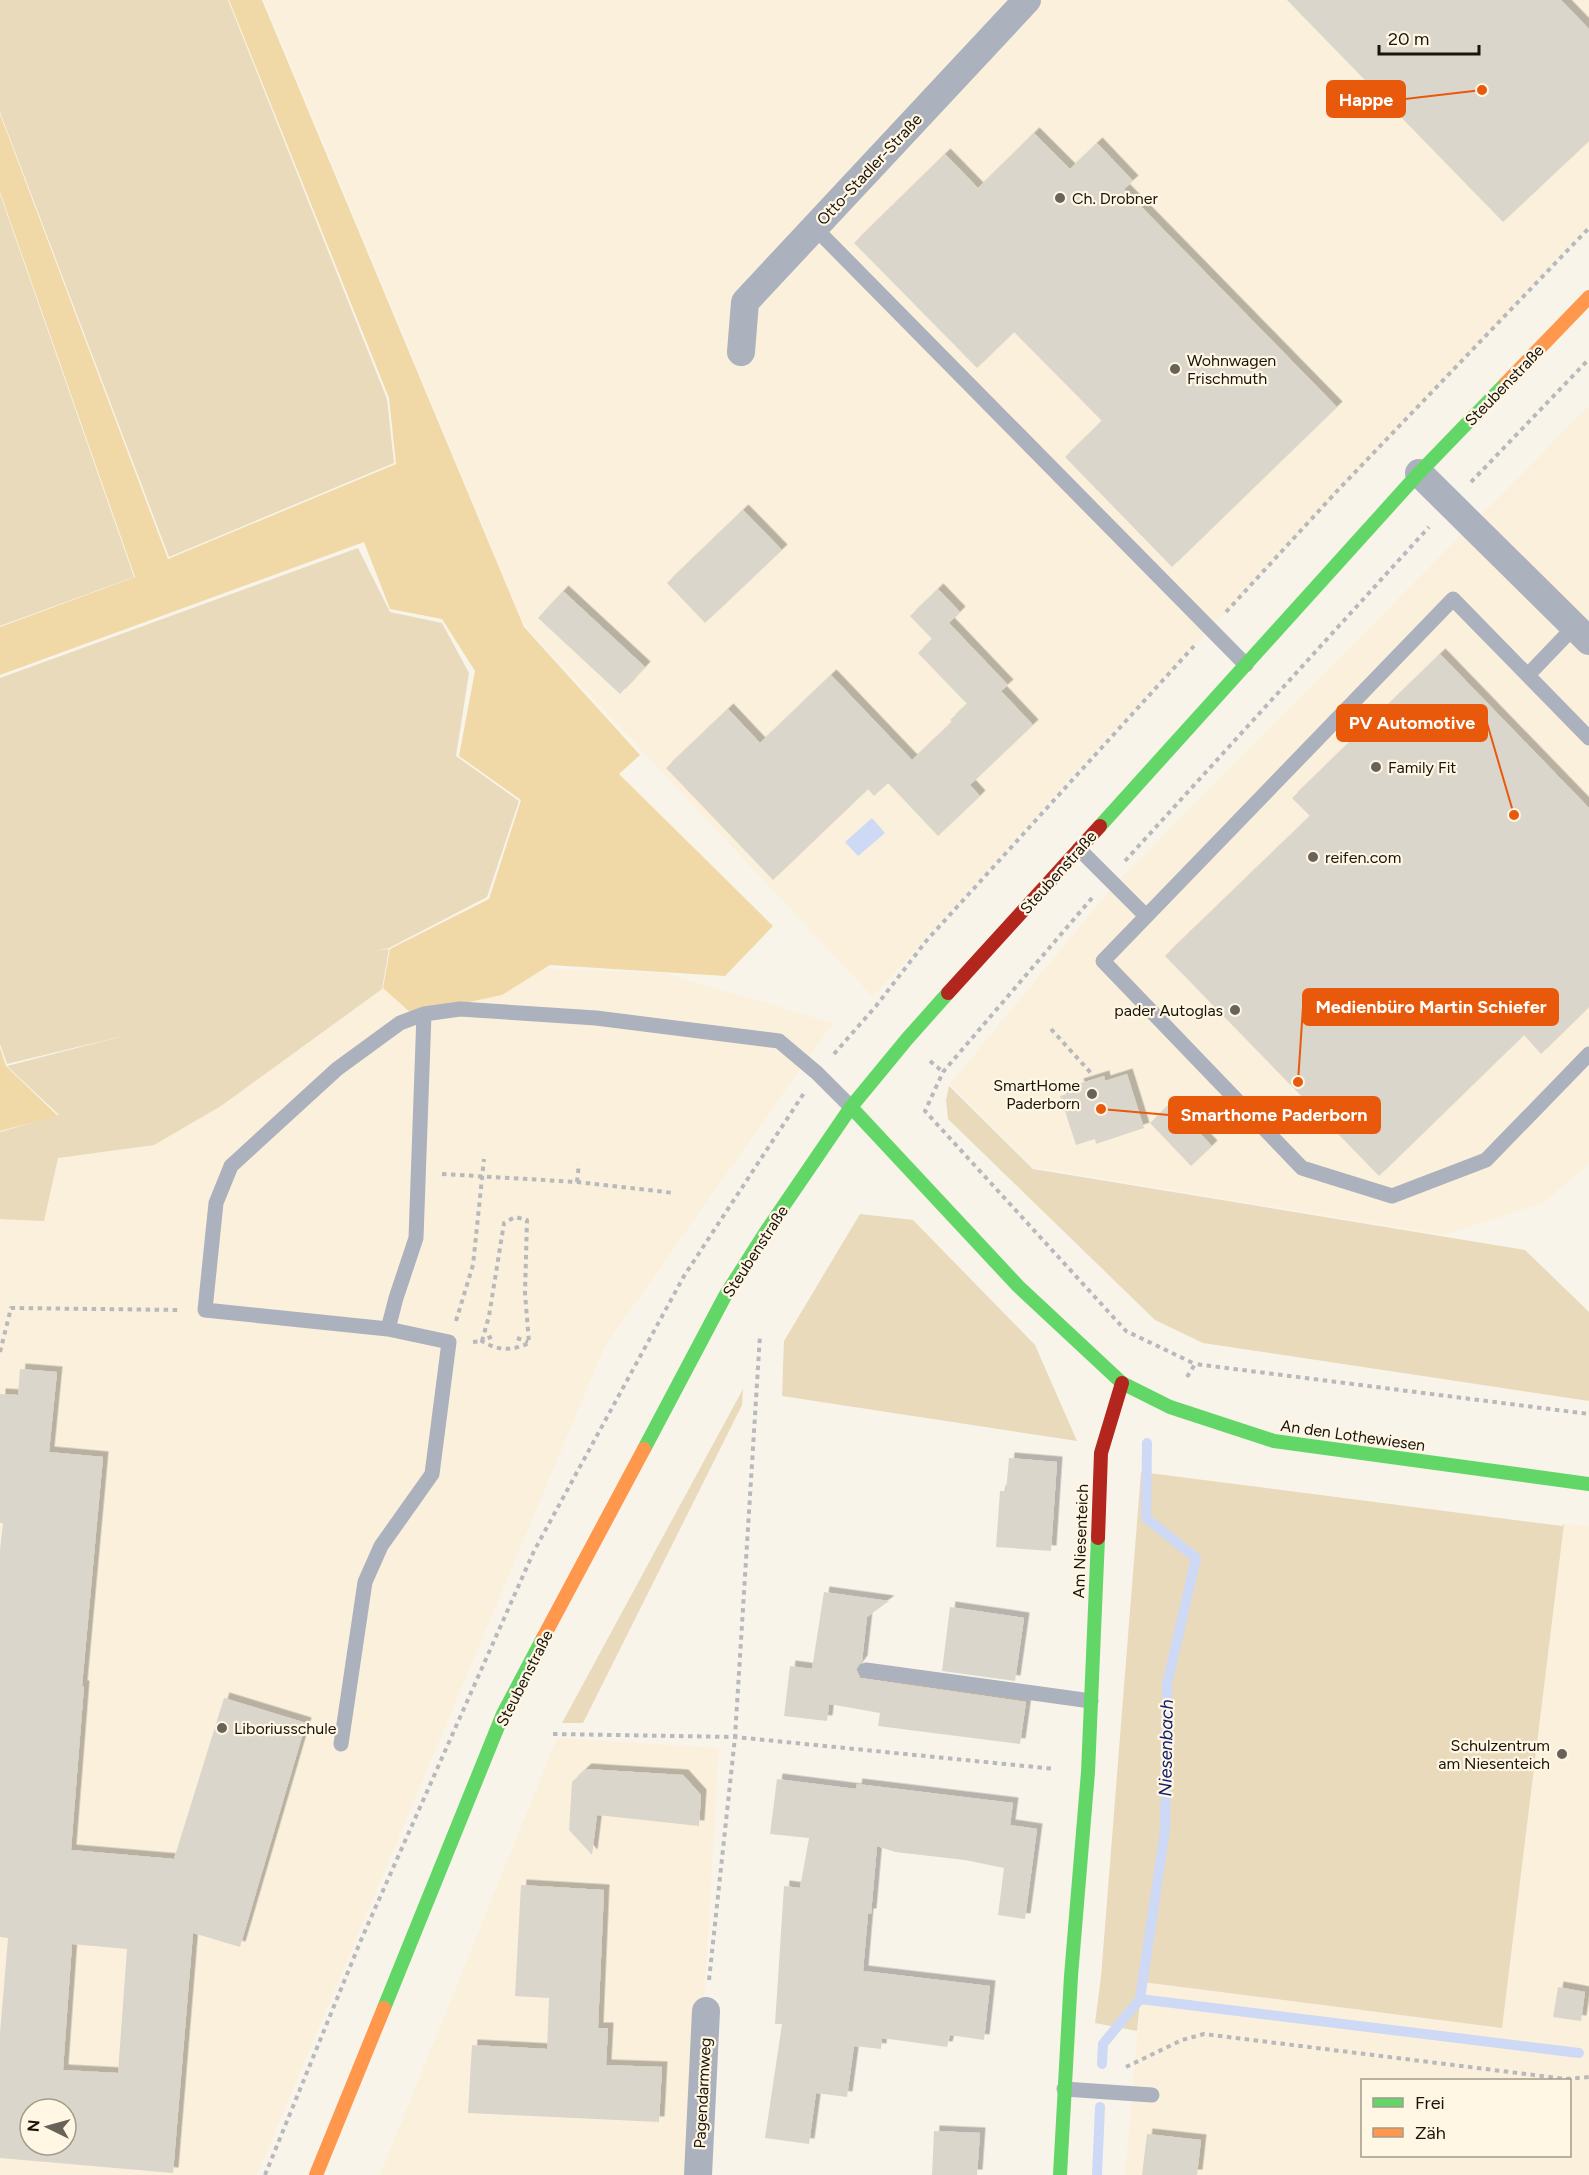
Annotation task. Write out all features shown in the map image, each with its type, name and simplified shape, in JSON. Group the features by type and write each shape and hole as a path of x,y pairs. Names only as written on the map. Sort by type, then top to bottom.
{"street":[{"name":"Otto-Stadler-Straße","path":"741,352 745,302 1027,0"},
{"name":"Steubenstraße","path":"316,2175 504,1714 725,1296 767,1230 851,1107 907,1039 1419,473 1589,297"},
{"path":"1419,473 1582,634"},
{"path":"851,1107 1018,1286 1122,1383"},
{"name":"An den Lothewiesen","path":"1122,1383 1170,1407 1274,1442 1589,1484"},
{"name":"Am Niesenteich","path":"1060,2175 1064,2089 1088,1772 1101,1453 1122,1383"},
{"name":"Pagendarmweg","path":"698,2175 706,2011"}],"lane":[{"path":"815,228 1246,665"},
{"path":"1589,738 1453,599 1103,961 1302,1168 1392,1196 1486,1160 1589,1053"},
{"path":"1528,675 1582,634"},
{"path":"1079,849 1146,916"},
{"path":"341,1744 365,1582 381,1546 432,1474 449,1342 388,1329 205,1310 216,1203 231,1166 328,1077 400,1023 424,1014 460,1009 596,1018 779,1041 817,1073 851,1107"},
{"path":"388,1329 416,1238 424,1014"},
{"path":"866,1670 1091,1701"},
{"path":"1064,2089 1152,2095"}],"path":[{"path":"1589,358 1450,504 1108,880 943,1072 925,1111 1126,1331 1195,1364 1589,1414"},
{"path":"1051,1029 1091,1073"},
{"path":"484,1159 473,1265 449,1342 482,1341 493,1336"},
{"path":"577,1182 579,1164"},
{"path":"418,1173 577,1182 674,1193"},
{"path":"482,1341 489,1316 504,1223 515,1217 527,1220 525,1293 529,1343"},
{"path":"0,1352 11,1308 205,1310"},
{"path":"706,2011 735,1737 760,1335"},
{"path":"517,1338 529,1343"},
{"path":"482,1341 492,1347 516,1349 529,1343"},
{"path":"1170,1407 1195,1364"},
{"path":"554,1734 735,1737 1088,1772"},
{"path":"1122,2069 1182,2040 1204,2034 1566,2079 1589,2077"}],"shaded area":[{"path":"0,0 228,0 387,399 394,463 169,557 0,112"},
{"path":"229,0 262,0 524,627 640,755 619,774 773,926 725,976 550,965 502,995 412,1014 383,988 390,949 489,899 521,800 459,756 475,671 442,619 390,609 364,542 0,675 0,627 135,577 0,192 0,114 168,559 396,464 389,398"},
{"path":"264,0 1589,0 1589,227 1098,748 873,997 524,625"},
{"path":"0,194 134,577 0,626"},
{"path":"1589,406 1589,1164 1543,1203 1443,1235 1033,1167 950,1084 1115,884"},
{"path":"358,548 390,612 442,623 469,673 456,756 519,801 487,897 389,948 375,951 389,949 382,989 221,1106 154,1145 58,1158 44,1221 0,1219 0,1132 59,1115 7,1066 127,1035 7,1064 0,1044 0,678"},
{"name":"Liboriusschule","path":"547,969 664,973 833,1023 605,1346 257,2175 0,2175 0,1139 177,1094 354,990 466,970"},
{"path":"0,1048 6,1066 58,1116 0,1131"},
{"path":"949,1086 1033,1169 1525,1250 1589,1312 1589,1401 1203,1343 1155,1320 948,1119 946,1100"},
{"path":"860,1214 913,1220 1035,1345 1077,1441 782,1396 784,1341"},
{"path":"743,1389 742,1405 583,1723 562,1723"},
{"path":"1141,1472 1562,1526 1564,1524 1502,2028 1142,1982 1137,2031 1095,2023 1101,1977"},
{"name":"Schulzentrum am Niesenteich","path":"1564,1524 1589,1526 1589,2175 1125,2175 1142,1982 1502,2028"},
{"path":"557,1738 719,1748 694,2175 380,2175"}],"water":[{"path":"872,818 885,833 858,856 845,842"}],"building":[{"path":"1287,0 1561,0 1589,29 1589,141 1503,222"},
{"path":"1034,133 1070,169 1097,143 1133,181 1124,189 1337,407 1172,567 1065,457 1102,421 1014,332 977,368 854,243 945,154 978,188"},
{"path":"743,510 782,550 705,623 667,583"},
{"path":"938,589 960,612 949,623 1008,685 1001,691 1033,725 970,785 980,796 938,836 888,783 874,796 868,789 773,880 666,768 728,709 760,743 831,675 912,760 952,722 950,720 967,704 918,653 932,639 910,616"},
{"path":"563,591 645,667 620,694 538,618"},
{"path":"1440,654 1589,808 1589,1007 1541,1054 1524,1035 1379,1176 1165,956 1310,816 1292,798"},
{"name":"SmartHome Paderborn","path":"1127,1074 1144,1128 1096,1144 1095,1139 1076,1145 1060,1096 1080,1090 1078,1084 1104,1076 1105,1081"},
{"path":"1171,1103 1212,1146 1191,1166 1150,1123"},
{"path":"20,1369 57,1372 49,1452 103,1457 82,1686 84,1686 71,1850 174,1859 224,1698 306,1723 240,1947 193,1933 173,2173 0,2158 0,2033 8,1938 0,1937 0,1550 3,1523 0,1523 0,1394 18,1395","holes":["72,1944 127,1949 118,2073 63,2070"]},
{"path":"1009,1458 1057,1462 1051,1551 996,1547 1000,1491 1006,1491"},
{"path":"824,1592 889,1601 867,1617 862,1661 856,1669 860,1678 1026,1702 1020,1744 878,1726 880,1713 829,1704 827,1721 784,1716 790,1666 812,1669"},
{"path":"950,1607 1024,1618 1015,1681 942,1671"},
{"path":"586,1769 683,1775 701,1795 699,1826 597,1815 592,1855 569,1830 572,1782"},
{"path":"777,1779 856,1789 857,1784 1013,1803 1010,1825 1037,1829 1025,1919 998,1915 1004,1868 965,1860 895,1852 877,1846 863,1971 990,1986 984,2040 950,2035 947,2047 882,2038 881,2049 854,2046 847,2097 816,2093 809,2144 765,2138 782,2024 775,2024 784,1886 800,1888 809,1838 770,1834"},
{"path":"521,1885 604,1890 598,2028 608,2028 606,2065 662,2067 659,2122 468,2113 472,2045 547,2049 549,1998 515,1996"},
{"path":"1558,1987 1585,1992 1581,2021 1553,2017"},
{"path":"934,2131 980,2133 977,2175 932,2175"},
{"path":"1147,2134 1201,2140 1197,2175 1142,2175"}],"waterway":[{"name":"Niesenbach","path":"1102,2064 1103,2044 1140,1999 1165,1830 1167,1684 1196,1558 1146,1518 1147,1443"},
{"path":"1140,1999 1579,2053"},
{"name":"Niesenbach","path":"1097,2175 1100,2107"}],"traffic: fast":[{"path":"1100,826 1419,473 1506,383"},
{"path":"644,1449 725,1296 767,1230 851,1107 948,993"},
{"path":"851,1107 1018,1286 1122,1383 1170,1407 1274,1441 1589,1484"},
{"path":"1060,2175 1071,1976 1088,1772 1098,1538"},
{"path":"384,2008 503,1714 543,1638"}],"traffic: slow":[{"path":"1506,383 1589,297"},
{"path":"543,1638 644,1449"},
{"path":"316,2175 384,2008"}],"traffic: jam":[{"path":"948,993 1100,826"},
{"path":"1098,1538 1101,1453 1122,1383"}],"place":[{"name":"Happe","path":"1482,90"},
{"name":"Ch. Drobner","path":"1060,198"},
{"name":"Wohnwagen Frischmuth","path":"1175,369"},
{"name":"Family Fit","path":"1376,767"},
{"name":"PV Automotive","path":"1514,815"},
{"name":"reifen.com","path":"1313,857"},
{"name":"pader Autoglas","path":"1235,1010"},
{"name":"Medienbüro Martin Schiefer","path":"1298,1082"},
{"name":"SmartHome Paderborn","path":"1092,1094"},
{"name":"Smarthome Paderborn","path":"1101,1109"},
{"name":"Liboriusschule","path":"222,1728"},
{"name":"Schulzentrum am Niesenteich","path":"1562,1754"}]}
